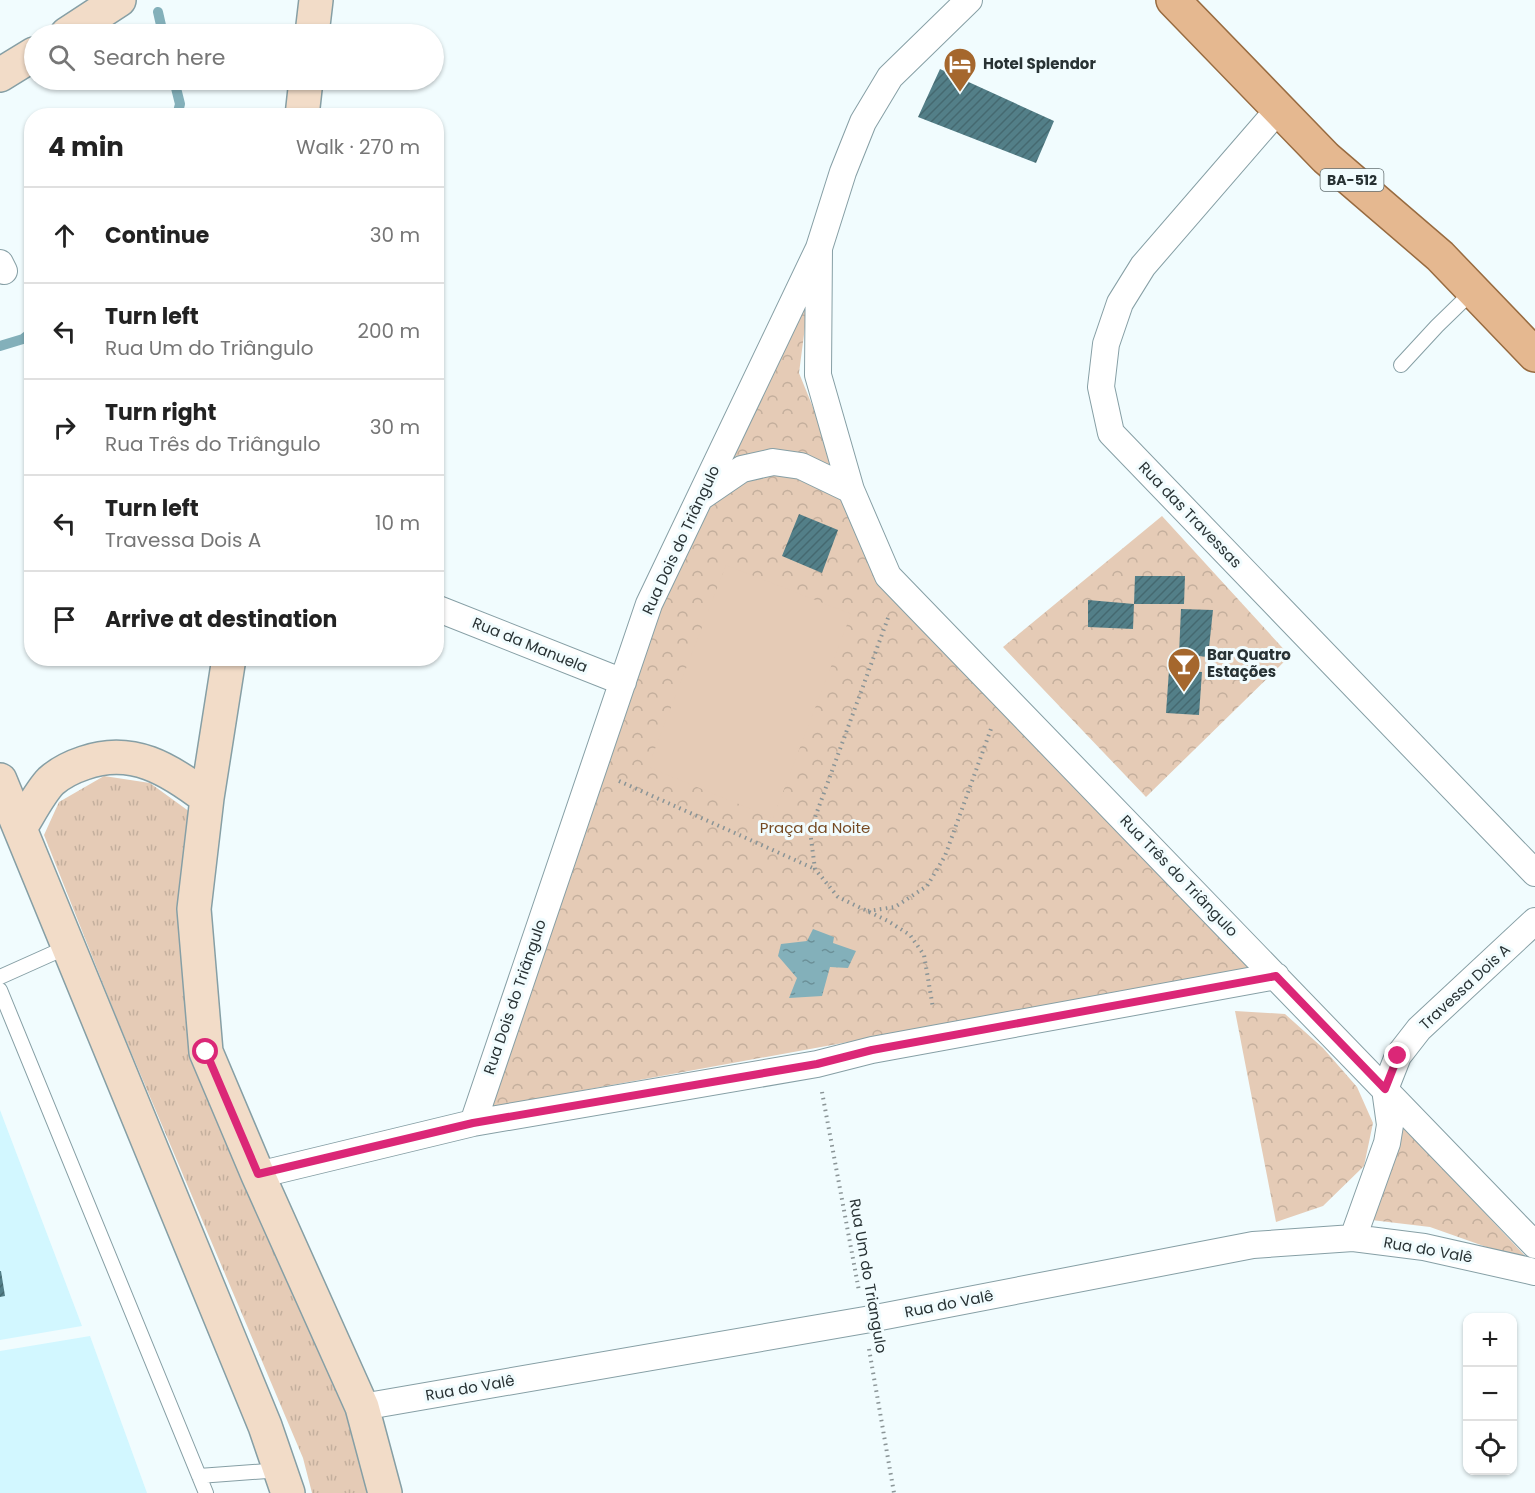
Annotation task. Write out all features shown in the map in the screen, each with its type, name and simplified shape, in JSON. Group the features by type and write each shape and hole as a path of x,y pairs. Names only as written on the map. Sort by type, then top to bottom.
{"main road":[{"name":"BA-512","path":"1173,0 1326,158 1440,256 1472,292 1535,355"}],"street":[{"path":"82,24 119,0"},
{"path":"313,24 316,0"},
{"name":"Rua Dois do Triângulo","path":"473,1123 649,604 819,248 843,172 863,122 890,77 969,0"},
{"path":"0,75 24,60"},
{"path":"303,108 305,90"},
{"name":"Rua das Travessas","path":"1278,110 1143,266 1120,303 1106,344 1101,387 1111,433 1535,873"},
{"name":"Rua Três do Triângulo","path":"819,248 818,375 851,490 888,576 1535,1245"},
{"path":"700,498 742,469 773,462 801,466 851,490"},
{"name":"Rua da Manuela","path":"444,611 623,682"},
{"path":"228,666 207,798 194,909 206,1052 362,1407 385,1493"},
{"path":"20,828 51,782 70,768 95,759 121,756 154,764 180,777 207,798"},
{"path":"0,773 22,780 51,782"},
{"path":"0,780 265,1426 284,1482"},
{"name":"Travessa Dois A","path":"1385,1089 1398,1056 1413,1035 1535,921"},
{"path":"258,1174 473,1123 817,1064 872,1050 1276,976"},
{"path":"1353,1238 1387,1143 1390,1125 1385,1089"},
{"name":"Rua do Valê","path":"362,1407 865,1320 1253,1245 1353,1238 1424,1247 1535,1272"}],"lane":[{"path":"1401,365 1472,292"},
{"path":"0,977 67,947"},
{"path":"0,990 206,1493"},
{"path":"199,1476 284,1482"}],"path":[{"path":"815,869 810,831 899,587"},
{"path":"867,911 895,907 927,886 945,856 1003,696"},
{"path":"593,770 815,869 838,897 888,921 910,935 924,955 938,1038"},
{"name":"Rua Um do Triangulo","path":"817,1064 865,1320 894,1493"}],"shaded area":[{"path":"0,1110 82,1326 0,1340"},
{"path":"90,1336 147,1493 0,1493 0,1351"}],"green space":[{"name":"Praça da Noite","path":"812,273 799,373 886,587 1255,968 491,1107 658,613 707,514"},
{"path":"1162,516 1290,656 1146,797 1003,647"},
{"path":"726,565 851,614 773,818 648,767"},
{"path":"104,776 150,783 190,812 205,1046 382,1493 312,1493 303,1458 117,1019 44,835 59,802"},
{"path":"1235,1011 1285,1014 1323,1048 1357,1087 1373,1123 1364,1166 1323,1206 1276,1222"},
{"path":"1402,1125 1532,1263 1430,1227 1363,1219"}],"water":[{"path":"813,929 834,937 833,943 856,951 848,968 830,967 822,996 789,998 797,978 778,956 781,944 807,941"}],"building":[{"name":"Hotel Splendor","path":"940,69 1054,121 1036,163 918,117"},
{"path":"799,514 838,530 822,573 782,556"},
{"path":"1135,576 1185,576 1184,604 1134,604"},
{"path":"1088,600 1134,604 1133,629 1088,627"},
{"path":"1181,609 1213,610 1208,657 1179,654"},
{"name":"Bar Quatro Estações","path":"1169,670 1202,672 1199,715 1166,713"},
{"path":"0,1271 5,1296 0,1297"}],"waterway":[{"path":"158,12 161,24"},
{"path":"176,90 179,108"},
{"path":"0,346 24,338"}],"place":[{"name":"Hotel Splendor","path":"960,93"},
{"name":"Bar Quatro Estações","path":"1184,693"}],"route":[{"path":"206,1052 258,1174 473,1123 817,1064 872,1050 1276,976 1385,1089 1398,1056"}]}
